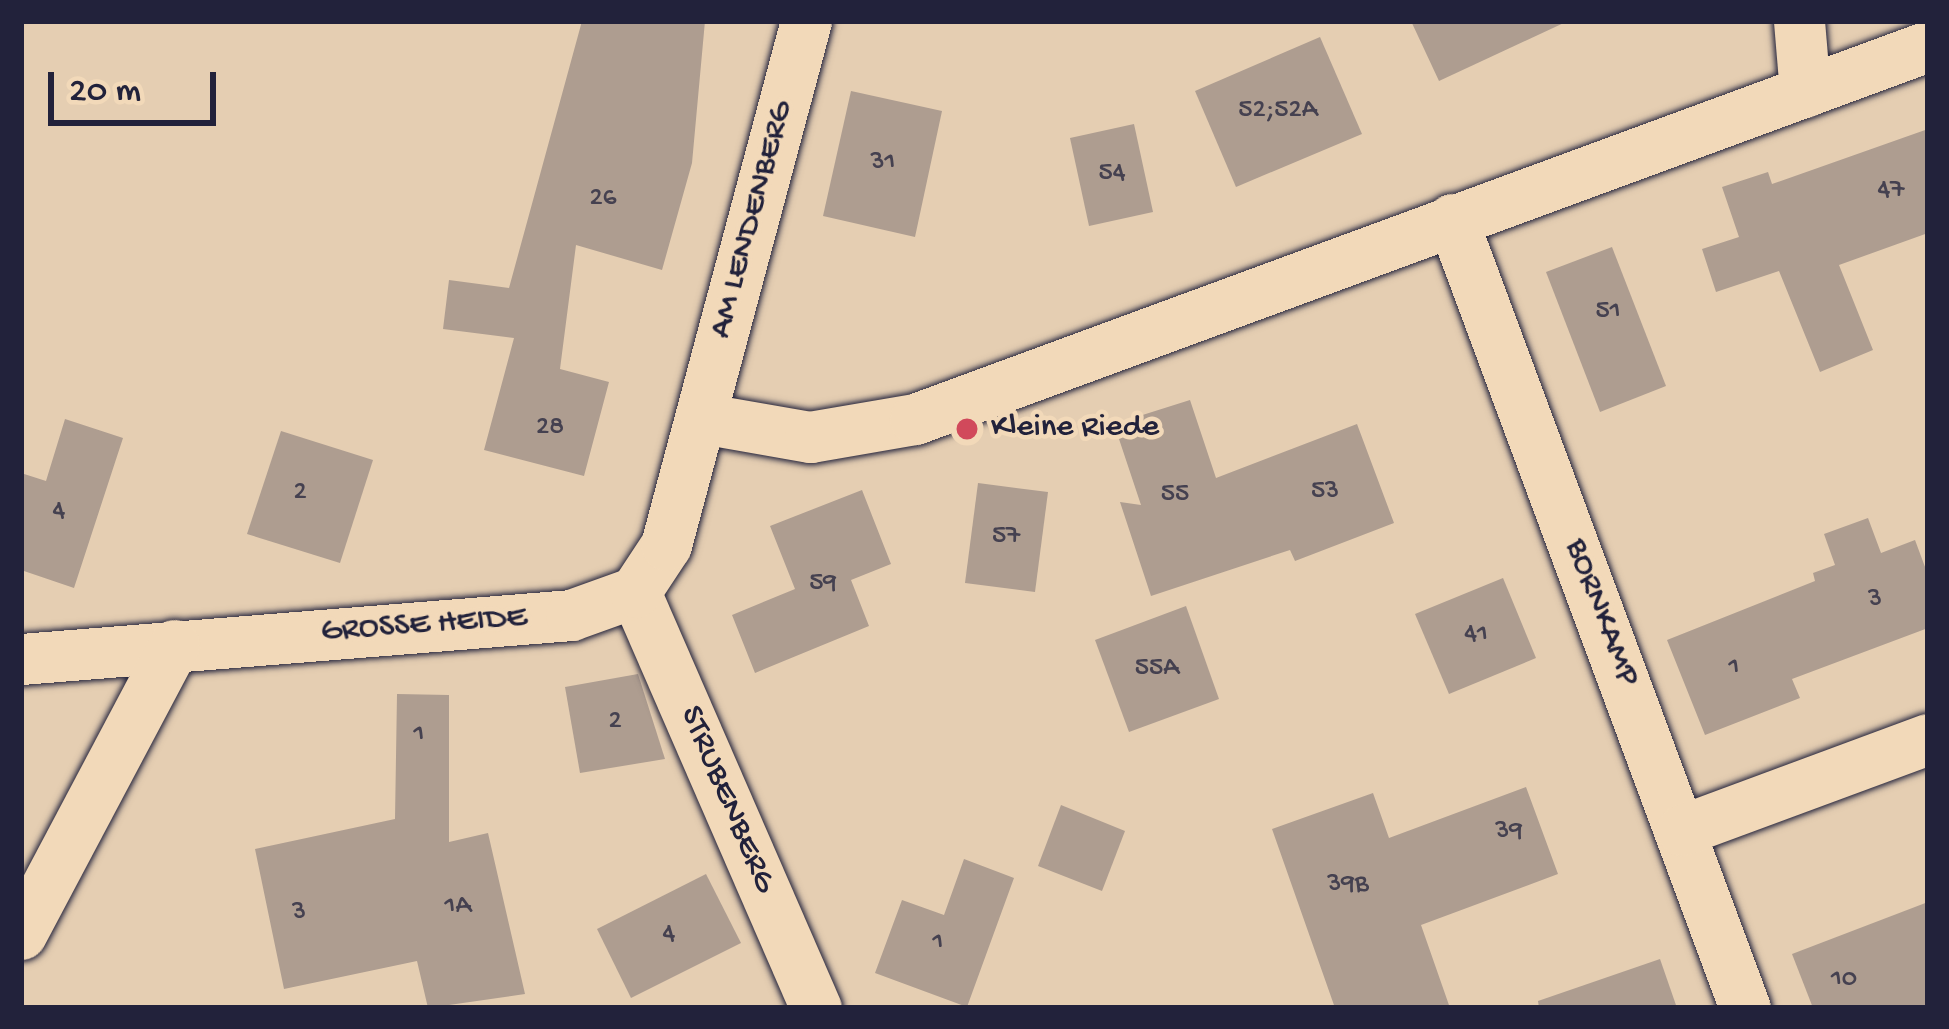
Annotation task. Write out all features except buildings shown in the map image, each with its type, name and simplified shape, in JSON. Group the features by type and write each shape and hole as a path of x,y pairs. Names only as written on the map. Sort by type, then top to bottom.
{"street":[{"name":"AM LENDENBERG","path":"700,418 806,21"},
{"path":"1799,21 1805,92"},
{"path":"635,592 666,545 700,418 810,437 916,419 1928,46"},
{"name":"BORNKAMP","path":"1452,219 1745,1008"},
{"name":"GROSSE HEIDE","path":"21,659 571,615 635,592"},
{"name":"STRUBENBERG","path":"635,592 816,1008"},
{"path":"21,934 174,645"},
{"path":"1682,830 1928,739"}],"place":[{"name":"Kleine Riede","path":"967,429"}]}
